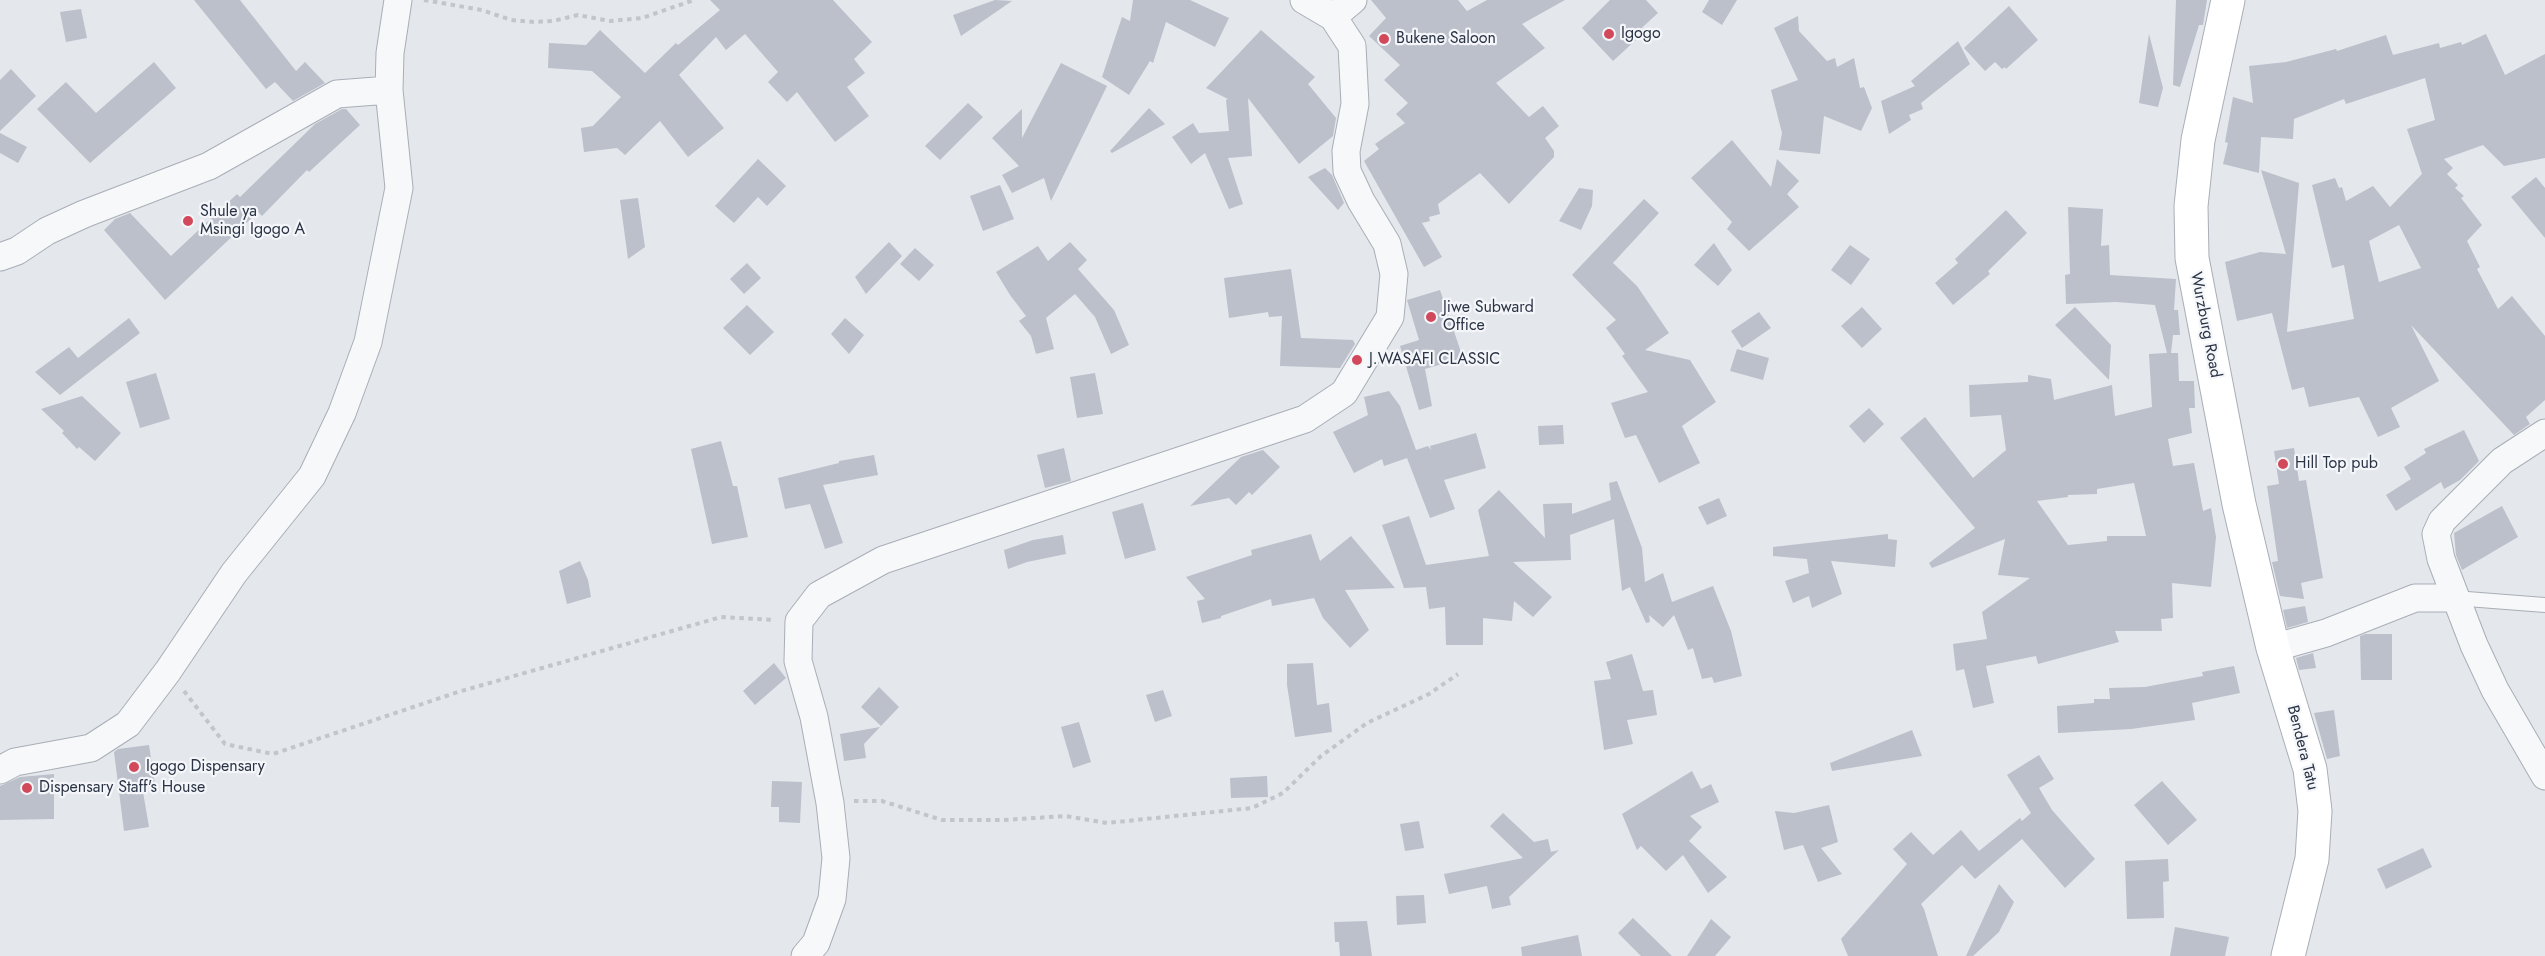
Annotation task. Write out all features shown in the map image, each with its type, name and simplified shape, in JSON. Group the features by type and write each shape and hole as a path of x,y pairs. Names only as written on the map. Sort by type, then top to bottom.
{"main road":[{"name":"Wurzburg Road","path":"2228,0 2198,140 2191,206 2192,258 2239,504 2273,648"},
{"name":"Bendera Tatu","path":"2273,648 2310,769 2315,811 2312,859 2288,956"}],"street":[{"path":"0,770 15,762 91,748 128,724 168,671 234,573 312,476 342,413 368,342 399,188 388,90 390,53 399,0"},
{"path":"806,956 816,943 832,899 836,858 830,803 814,717 798,661 799,621 819,595 883,560 1305,419 1344,393 1390,317 1394,274 1387,244 1361,201 1347,171 1346,151 1355,104 1352,46 1343,8 1304,0"},
{"path":"0,257 17,251 46,231 84,214 209,166 337,94 388,90"},
{"path":"2545,433 2502,461 2442,521 2436,534 2441,559 2454,597 2494,690 2545,776"},
{"path":"2273,648 2326,633 2415,598 2454,597"}],"lane":[{"path":"2454,597 2545,605"}],"path":[{"path":"424,0 482,10 511,20 534,22 553,21 579,15 610,21 642,18 694,0"},
{"path":"168,671 225,744 273,754 458,692 722,617 799,621"},
{"path":"830,803 882,801 942,820 1004,820 1065,816 1107,823 1252,808 1283,794 1321,756 1367,723 1429,694 1458,674"}],"building":[{"path":"194,0 240,0 296,71 305,62 325,83 293,101 275,82 266,89"},
{"path":"710,0 833,0 872,42 854,59 865,73 847,87 869,116 835,142 797,92 787,102 768,82 778,72 745,34 726,50 716,37 679,75 724,128 688,157 660,121 625,155 617,148 584,152 581,128 593,126 621,97 592,71 548,68 549,43 586,45 600,30 645,73 676,43 678,45 720,10"},
{"path":"995,0 1012,1 961,36 953,15"},
{"path":"1133,0 1190,0 1229,18 1215,47 1166,22 1153,63 1150,61 1129,95 1102,77 1122,17 1130,21"},
{"path":"1371,0 1458,0 1467,11 1487,0 1565,0 1522,24 1545,48 1496,83 1529,117 1543,106 1559,126 1545,138 1554,151 1554,157 1509,204 1480,173 1438,204 1440,214 1429,217 1430,221 1422,223 1442,257 1424,267 1364,161 1379,149 1375,144 1405,123 1396,114 1408,103 1384,80 1400,65 1369,36 1386,18"},
{"path":"1610,0 1646,0 1658,13 1634,35 1637,39 1613,61 1582,28"},
{"path":"1709,0 1737,0 1722,25 1702,12"},
{"path":"2176,0 2207,0 2203,25 2199,25 2180,87 2173,85"},
{"path":"2009,6 2038,40 2006,69 2005,67 2002,69 1995,62 1985,71 1964,48"},
{"path":"81,9 87,38 66,42 60,12"},
{"path":"1798,16 1799,31 1827,61 1835,58 1837,67 1854,58 1860,88 1864,87 1872,108 1861,131 1824,116 1820,154 1779,150 1782,133 1771,90 1798,80 1774,28"},
{"path":"1261,30 1315,77 1308,84 1336,118 1333,136 1299,164 1248,98 1252,156 1228,158 1243,204 1229,209 1205,153 1191,164 1172,137 1193,123 1199,133 1229,131 1226,100 1228,99 1206,88"},
{"path":"2149,34 2163,88 2158,107 2139,103"},
{"path":"2486,34 2505,75 2545,54 2545,158 2504,166 2483,145 2444,159 2453,168 2447,174 2458,185 2455,188 2464,196 2461,198 2482,225 2467,241 2480,267 2477,269 2498,309 2512,296 2545,336 2545,400 2526,417 2530,424 2514,435 2411,325 2439,381 2391,408 2400,427 2378,437 2359,397 2309,407 2304,387 2292,390 2272,313 2237,321 2225,262 2260,252 2286,254 2261,170 2299,183 2287,332 2354,319 2344,265 2332,268 2312,185 2335,178 2339,188 2342,187 2346,201 2373,186 2390,207 2422,174 2407,129 2435,120 2425,78 2346,104 2344,99 2294,119 2293,139 2261,137 2259,173 2223,164 2228,143 2225,142 2233,97 2253,103 2249,66 2286,62 2336,49 2337,51 2386,35 2393,55 2439,43 2440,48 2461,42 2462,45","holes":["2399,225 2421,268 2379,282 2369,241"]},
{"path":"1958,41 1970,64 1921,103 1923,109 1909,115 1911,120 1889,134 1881,101 1915,86 1911,81"},
{"path":"154,62 176,88 90,163 37,109 66,82 96,113"},
{"path":"1061,63 1107,86 1051,201 1044,178 1012,193 1002,175 1019,166 992,138 1022,109 1022,138"},
{"path":"11,69 36,96 0,131 0,80"},
{"path":"968,103 983,117 940,160 925,146"},
{"path":"1149,108 1165,124 1112,153 1110,151"},
{"path":"346,109 360,125 309,172 307,170 262,216 258,212 165,300 104,230 115,219 130,213 171,256 237,194 240,197 315,124"},
{"path":"0,133 27,147 18,163 0,153"},
{"path":"1732,140 1771,187 1777,159 1799,181 1787,194 1799,207 1749,251 1727,229 1732,222 1691,178"},
{"path":"758,159 786,186 767,206 758,197 734,223 715,206"},
{"path":"1325,168 1332,175 1344,203 1338,210 1308,177"},
{"path":"2536,177 2545,188 2545,238 2511,197"},
{"path":"1000,185 1014,219 983,231 970,196"},
{"path":"1579,188 1593,190 1592,206 1581,230 1559,221"},
{"path":"638,198 645,247 628,259 620,200"},
{"path":"1644,199 1659,213 1613,263 1637,286 1669,333 1645,350 1690,360 1716,402 1682,426 1700,463 1659,483 1636,435 1625,438 1611,403 1648,392 1622,356 1625,354 1606,328 1616,320 1572,275"},
{"path":"2068,207 2103,209 2101,246 2109,245 2110,275 2176,279 2174,310 2178,310 2180,335 2173,335 2171,353 2178,353 2179,381 2194,381 2195,408 2189,408 2192,433 2168,439 2173,466 2194,463 2203,511 2211,508 2216,537 2211,587 2172,583 2173,618 2161,619 2162,631 2115,631 2119,642 2038,664 2036,656 1986,666 1994,703 1973,708 1964,669 1956,671 1953,644 1987,639 1982,612 2030,578 1998,575 2005,539 1932,568 1929,563 1975,528 1900,438 1925,417 1973,478 2006,450 2001,415 1970,417 1969,385 2028,382 2028,375 2051,379 2054,400 2112,385 2115,416 2152,407 2149,354 2167,353 2155,305 2116,302 2066,304 2065,275 2070,274","holes":["2134,483 2146,536 2107,536 2107,541 2068,545 2037,501 2068,497 2068,495 2097,494 2097,489"]},
{"path":"2006,210 2027,233 1988,271 1990,274 1953,305 1935,283 1958,263 1955,259"},
{"path":"889,242 902,256 866,294 855,277"},
{"path":"1070,242 1087,260 1078,269 1114,310 1129,345 1111,354 1095,317 1075,294 1046,318 1054,349 1036,354 1031,336 1019,321 1026,316 996,272 1038,246 1048,261"},
{"path":"1714,243 1732,270 1718,286 1694,265"},
{"path":"1850,245 1870,259 1851,285 1831,270"},
{"path":"915,248 934,265 919,281 900,264"},
{"path":"747,263 761,278 744,294 730,279"},
{"path":"1291,269 1301,338 1353,340 1355,344 1340,368 1280,366 1282,316 1269,317 1268,312 1229,318 1224,278"},
{"path":"1440,290 1463,358 1425,369 1432,406 1419,410 1400,346 1419,340 1407,300"},
{"path":"747,305 774,332 750,355 723,328"},
{"path":"1862,307 1882,329 1862,348 1841,326"},
{"path":"2075,307 2111,345 2109,380 2055,325"},
{"path":"1759,312 1771,328 1742,348 1731,331"},
{"path":"129,318 140,333 60,395 35,372 69,347 78,358"},
{"path":"845,318 864,335 849,354 831,334"},
{"path":"1737,349 1769,358 1763,380 1730,371"},
{"path":"156,373 170,419 140,428 126,382"},
{"path":"1095,373 1103,414 1077,418 1070,377"},
{"path":"1389,391 1400,406 1416,450 1428,446 1431,450 1430,446 1476,433 1486,468 1444,480 1455,509 1430,518 1407,458 1384,466 1382,459 1354,473 1333,432 1368,415 1364,397"},
{"path":"82,396 121,433 95,461 79,447 77,449 62,433 64,431 41,409"},
{"path":"1869,408 1884,424 1864,443 1849,426"},
{"path":"1563,425 1564,444 1539,445 1538,426"},
{"path":"2464,430 2479,461 2460,480 2444,489 2441,482 2396,511 2386,495 2411,479 2404,467 2426,453 2424,449"},
{"path":"721,441 733,486 737,486 748,537 712,544 691,449"},
{"path":"1064,448 1071,481 1045,488 1037,455"},
{"path":"2294,448 2299,481 2306,480 2323,578 2301,583 2304,599 2280,596 2272,562 2278,561 2267,486 2279,484 2274,451"},
{"path":"1263,450 1280,467 1252,495 1249,492 1236,505 1229,498 1190,506 1241,457"},
{"path":"874,455 878,475 823,485 843,543 825,549 810,504 785,509 778,478 839,463 839,461"},
{"path":"1617,481 1642,548 1645,582 1663,573 1672,602 1713,586 1731,631 1742,676 1714,683 1712,677 1702,679 1693,648 1688,650 1674,615 1663,627 1649,615 1650,622 1646,623 1630,587 1622,591 1614,519 1570,535 1571,560 1513,562 1552,597 1533,617 1514,601 1512,621 1483,618 1483,645 1446,645 1445,607 1429,609 1426,587 1404,588 1382,525 1409,516 1426,565 1489,556 1478,510 1499,490 1545,538 1543,504 1572,503 1572,514 1611,500 1609,483"},
{"path":"1719,498 1727,516 1707,525 1698,507"},
{"path":"1143,503 1156,550 1125,559 1112,512"},
{"path":"2502,506 2518,537 2462,570 2456,555 2454,533"},
{"path":"1311,534 1320,561 1351,536 1395,588 1345,590 1369,630 1350,648 1323,618 1314,598 1272,606 1271,599 1202,623 1197,601 1205,599 1186,577 1252,555 1251,550"},
{"path":"1888,534 1888,539 1897,540 1895,567 1831,561 1842,594 1812,608 1809,596 1793,603 1785,581 1809,573 1807,559 1773,556 1773,547"},
{"path":"1063,535 1066,554 1027,562 1008,569 1004,550 1033,540"},
{"path":"580,561 588,580 591,597 567,604 559,571"},
{"path":"2305,606 2308,622 2287,628 2283,610"},
{"path":"2392,634 2392,680 2361,680 2360,636"},
{"path":"2313,653 2316,668 2299,670 2296,658"},
{"path":"1632,654 1643,691 1653,690 1657,715 1627,720 1633,744 1604,750 1594,681 1611,679 1606,662"},
{"path":"774,663 786,678 755,705 743,691"},
{"path":"1313,663 1317,705 1329,703 1332,732 1295,737 1287,685 1287,664"},
{"path":"2234,666 2240,693 2192,703 2195,720 2131,729 2058,733 2057,706 2094,703 2094,699 2110,699 2109,688 2145,687 2203,676 2202,672"},
{"path":"879,687 899,707 881,726 861,707"},
{"path":"1163,690 1172,716 1155,722 1146,695"},
{"path":"2334,710 2340,756 2327,759 2314,713"},
{"path":"1079,722 1091,762 1073,768 1061,727"},
{"path":"880,727 864,744 866,758 844,761 840,734"},
{"path":"1912,730 1922,756 1832,771 1830,763"},
{"path":"149,745 155,785 142,786 149,827 124,831 114,752 118,749"},
{"path":"2039,755 2054,779 2039,788 2052,810 2095,859 2065,888 2022,839 1975,879 1962,865 1921,904 1938,956 1848,956 1841,939 1907,864 1893,849 1911,832 1933,855 1961,830 1979,851 2020,818 2022,821 2031,813 2007,775"},
{"path":"1692,771 1701,789 1711,784 1719,802 1690,816 1702,827 1689,841 1727,877 1708,893 1683,855 1666,871 1641,846 1637,850 1622,814"},
{"path":"54,774 54,819 0,820 0,786 20,777"},
{"path":"1267,776 1268,797 1231,798 1230,778"},
{"path":"772,781 802,782 800,823 779,822 779,807 771,807"},
{"path":"2162,781 2197,820 2168,845 2134,805"},
{"path":"1829,805 1838,842 1821,848 1842,874 1818,882 1803,845 1784,850 1775,811 1794,813"},
{"path":"1503,813 1534,842 1548,839 1551,852 1559,850 1509,897 1511,905 1492,909 1487,886 1449,894 1444,874 1523,858 1490,826"},
{"path":"1419,821 1424,848 1405,851 1400,824"},
{"path":"2423,848 2432,867 2386,889 2377,869"},
{"path":"2168,859 2169,881 2163,882 2164,918 2127,919 2125,861"},
{"path":"1999,884 2014,902 1999,932 1973,956 1966,956"},
{"path":"1424,895 1426,923 1397,925 1396,896"},
{"path":"1633,918 1672,956 1641,956 1618,933"},
{"path":"1711,919 1731,937 1715,956 1687,956"},
{"path":"1367,921 1372,956 1340,956 1339,942 1335,942 1334,922"},
{"path":"2175,927 2229,937 2225,956 2170,956"},
{"path":"1578,935 1582,956 1522,956 1521,947"}],"place":[{"name":"Igogo","path":"1609,34"},
{"name":"Bukene Saloon","path":"1384,39"},
{"name":"Shule ya Msingi Igogo A","path":"188,221"},
{"name":"Jiwe Subward Office","path":"1431,317"},
{"name":"J.WASAFI CLASSIC","path":"1357,360"},
{"name":"Hill Top pub","path":"2283,464"},
{"name":"Igogo Dispensary","path":"134,767"},
{"name":"Dispensary Staff's House","path":"27,788"}]}
